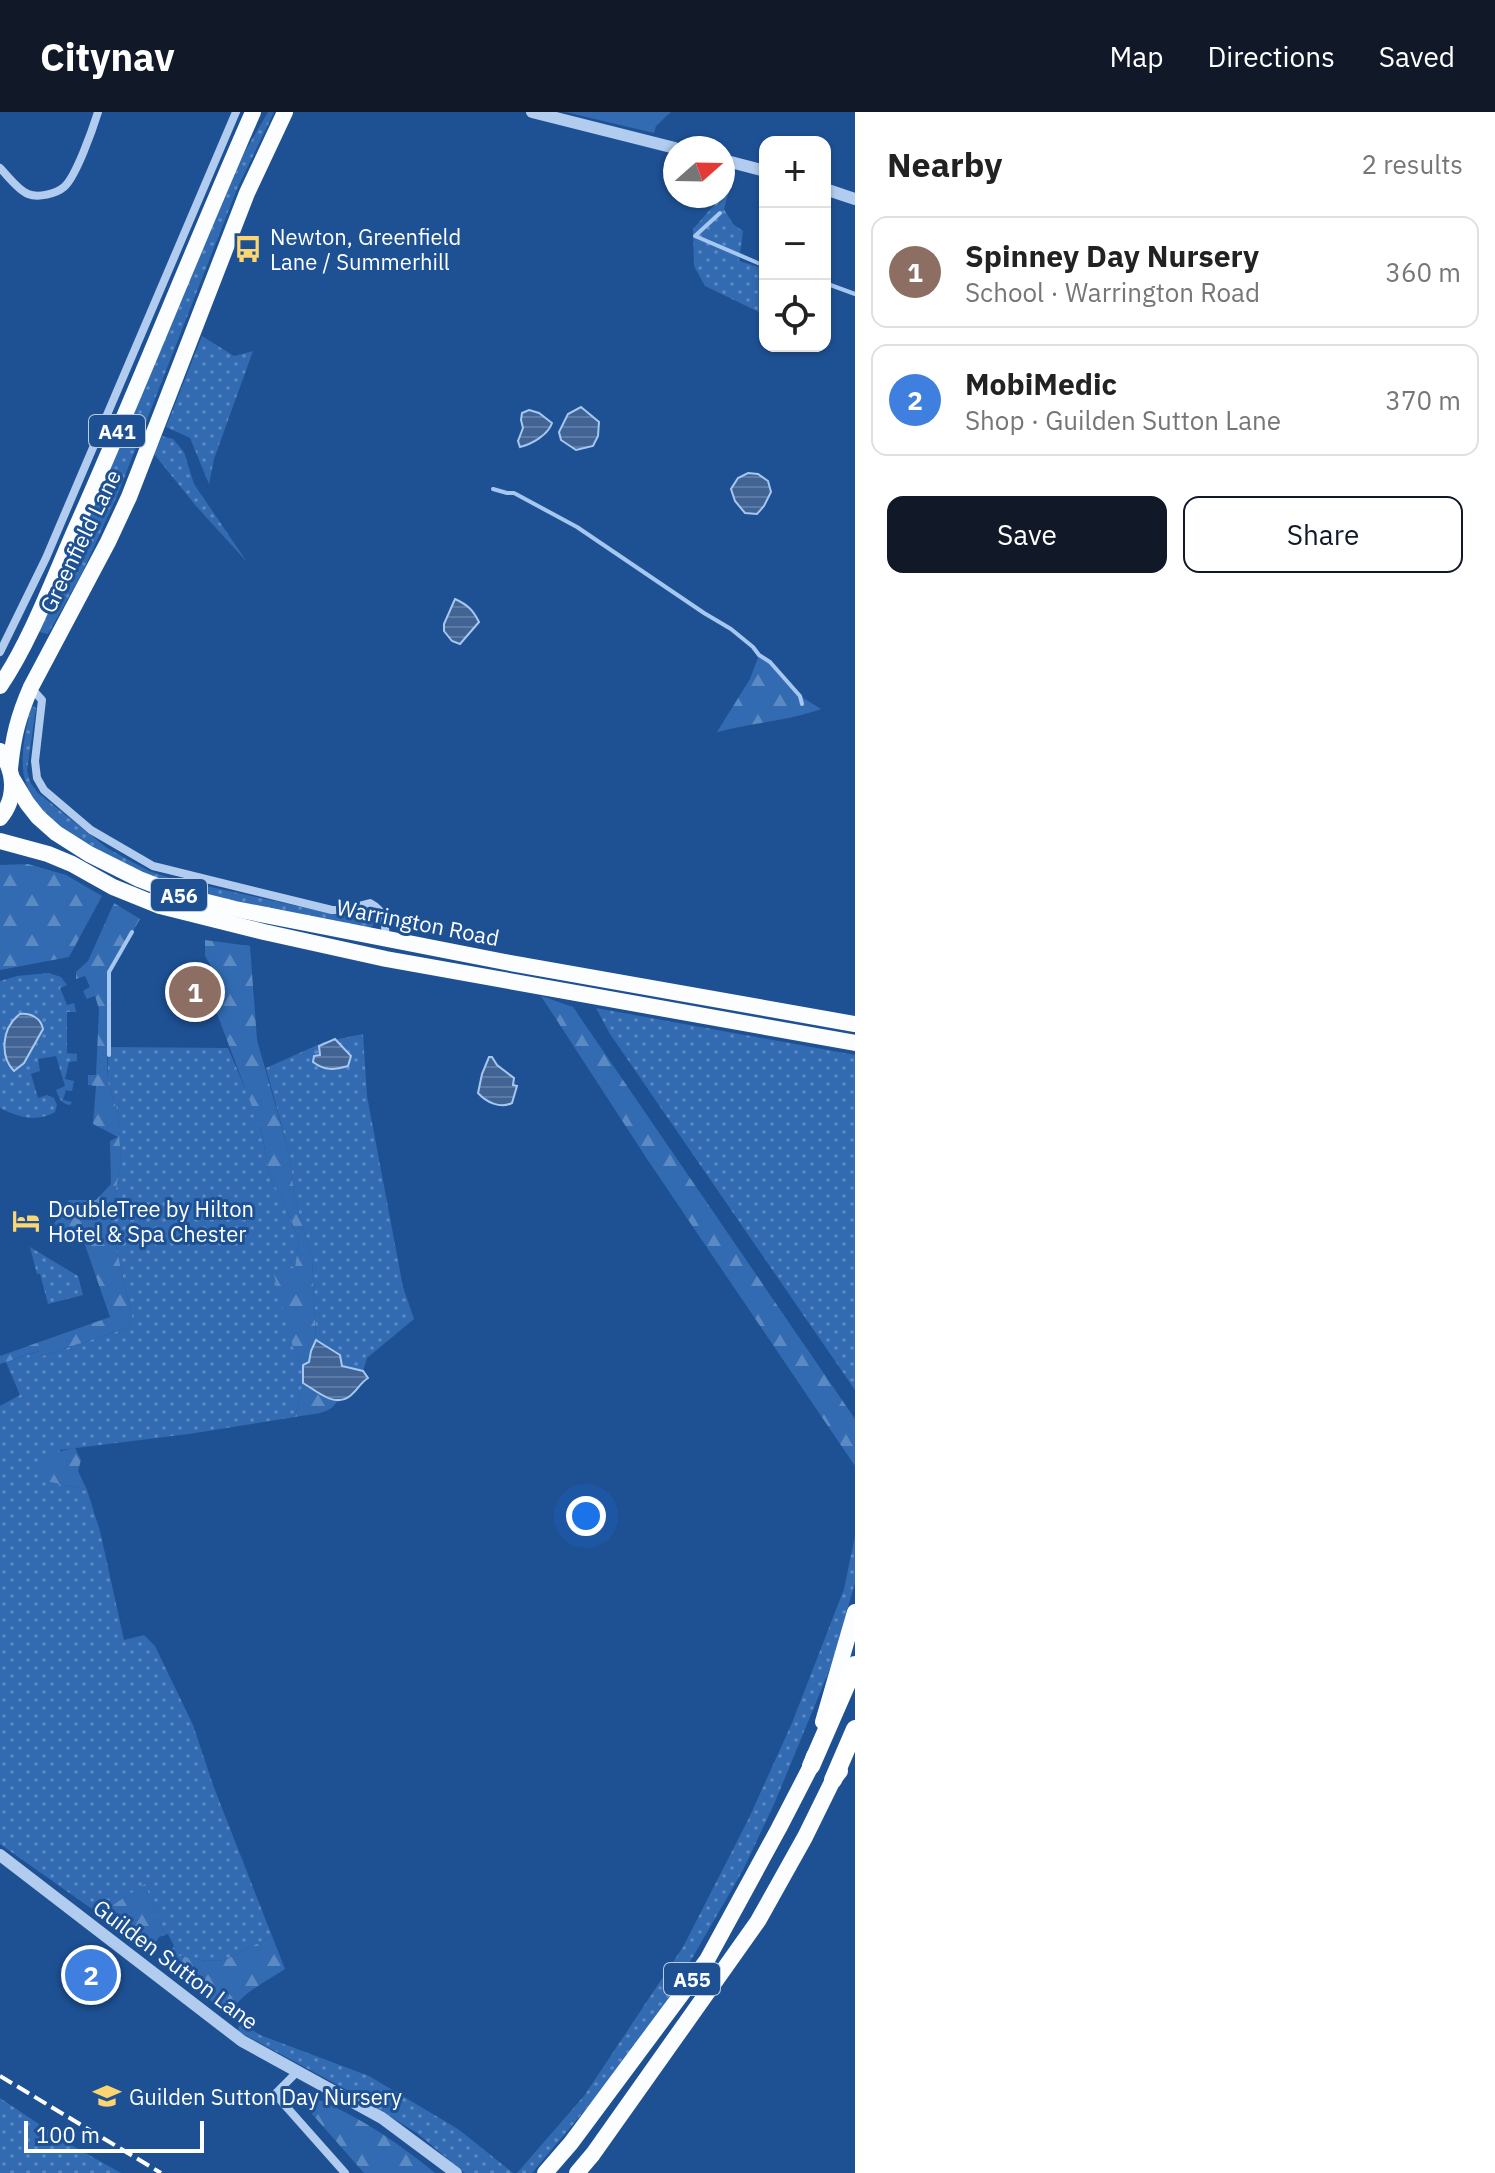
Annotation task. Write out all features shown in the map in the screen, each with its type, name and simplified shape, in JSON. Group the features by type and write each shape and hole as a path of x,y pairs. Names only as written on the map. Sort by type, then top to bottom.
{"highway":[{"name":"Greenfield Lane","path":"0,686 20,651 84,509 253,112"},
{"name":"Greenfield Lane","path":"0,818 11,795 15,729 31,687 129,497 247,193 285,112"},
{"name":"Warrington Road","path":"0,751 32,810 56,833 139,879 183,896 505,962 855,1024"},
{"name":"Warrington Road","path":"0,841 48,854 113,887 160,906 264,932 386,959 855,1043"},
{"path":"811,1766 855,1612"},
{"path":"811,1766 855,1665"},
{"path":"833,1780 855,1729"},
{"path":"833,1780 855,1750"},
{"name":"A55","path":"545,2173 571,2143 707,1960 811,1766"},
{"name":"A55","path":"577,2173 758,1921 833,1780"}],"street":[{"path":"0,168 27,194 39,196 55,193 72,176 98,112"},
{"name":"Greenfield Lane","path":"0,652 46,558 236,112"},
{"path":"226,173 262,112"},
{"path":"532,112 663,145"},
{"path":"735,163 759,169"},
{"path":"831,191 855,199"},
{"path":"31,687 42,700 35,761 40,784 91,830 153,866 205,880 332,910 370,903 384,917 385,938"},
{"name":"Guilden Sutton Lane","path":"0,1855 242,2041 382,2118 456,2173"},
{"path":"298,2071 275,2094 345,2173"}],"green space":[{"path":"268,112 274,112 237,189 117,496 82,573 48,634 35,631 216,210"},
{"path":"565,112 671,112 656,126 654,133"},
{"path":"712,208 724,208 733,224 743,231 739,261 759,267 759,312 705,286 694,266 693,229"},
{"path":"202,336 234,356 253,351 214,459 209,484 190,438 166,427"},
{"path":"162,436 173,439 184,452 194,484 247,562 154,454"},
{"path":"759,655 770,662 800,696 821,709 717,732 750,679"},
{"path":"34,706 27,770 30,782 37,792 107,848 149,871 170,878 338,915 369,909 377,918 375,924 369,928 187,891 120,862 77,837 43,811 26,784 24,744 31,707"},
{"path":"28,864 66,875 102,896 69,957 0,970 0,865"},
{"path":"114,903 140,919 109,973 107,1080 118,1113 121,1163 110,1220 132,1317 127,1328 42,1356 39,1351 0,1364 0,1356 110,1317 84,1242 54,1224 69,1200 96,1200 111,1184 110,1141 118,1137 93,1124 96,1086 88,1085 88,1075 96,1075 99,1009 95,996 87,999 83,991 90,987 85,976 76,979 76,972 88,961"},
{"path":"205,940 250,946 257,1040 289,1153 295,1200 312,1258 316,1340 309,1362 303,1365 294,1351 274,1275 295,1267 299,1240 268,1169 262,1133 216,1011 212,968 205,956"},
{"path":"49,973 61,977 67,985 60,988 67,1005 74,1003 76,1012 67,1012 67,1053 77,1054 77,1061 69,1062 65,1079 74,1081 72,1091 66,1090 63,1100 72,1102 70,1105 62,1102 56,1090 65,1086 56,1056 38,1059 40,1071 31,1074 38,1098 47,1095 54,1098 57,1105 55,1112 27,1118 0,1108 0,981"},
{"path":"541,996 573,1007 855,1419 855,1466 649,1162"},
{"path":"596,1008 855,1055 855,1390 610,1034"},
{"path":"363,1034 367,1096 403,1287 414,1319 367,1358 363,1371 342,1366 340,1355 316,1340 312,1258 295,1200 289,1153 266,1068 324,1042"},
{"path":"109,1047 228,1048 262,1134 268,1169 299,1240 295,1267 294,1351 303,1365 303,1383 295,1417 60,1450 50,1482 87,1490 100,1531 124,1640 144,1635 155,1646 193,1725 272,1936 225,1960 207,1961 169,1954 174,1946 168,1934 165,1935 145,1885 99,1914 0,1844 0,1406 20,1395 6,1362 40,1351 42,1356 127,1328 132,1317 110,1220 121,1163 118,1113 107,1080"},
{"path":"30,1247 78,1276 83,1295 48,1304"},
{"path":"303,1383 326,1398 337,1401 334,1406 295,1417"},
{"path":"75,1448 81,1460 78,1471 87,1490 50,1482 41,1469 53,1454"},
{"path":"855,1536 855,1583 831,1666 775,1802 743,1870 668,2000 608,2083 532,2173 517,2173 584,2096 683,1947 749,1818 792,1723 844,1589"},
{"path":"145,1884 165,1935 159,1937 152,1949 99,1914"},
{"path":"272,1936 285,1969 247,1994 229,2015 161,1962 169,1954 207,1961 225,1960"},
{"path":"240,2022 260,2035 369,2076 458,2129 513,2173 465,2173 418,2134 360,2097 238,2031"},
{"path":"290,2089 367,2124 435,2173 364,2173"},
{"path":"0,2098 64,2141 121,2173 0,2173"}],"shaded area":[{"path":"581,407 599,422 598,436 593,446 576,450 561,440 559,432 568,414"},
{"path":"529,410 552,423 539,438 520,447 522,413"},
{"path":"748,473 758,474 768,481 771,492 757,514 745,513 735,501 731,489 738,478"},
{"path":"455,599 470,608 479,622 460,644 452,641 444,631"},
{"path":"20,1014 35,1017 43,1029 24,1063 14,1071 6,1058 5,1042 9,1027"},
{"path":"335,1039 351,1056 348,1066 330,1069 313,1062 314,1056 320,1055 319,1046"},
{"path":"489,1057 514,1078 513,1085 517,1086 512,1103 494,1104 478,1093"},
{"path":"316,1340 340,1355 342,1366 363,1371 368,1378 350,1396 332,1399 303,1383 303,1365 309,1362"}],"waterway":[{"path":"720,213 695,236 759,263"},
{"path":"831,285 855,294"},
{"path":"493,489 514,493 577,527 731,629 770,662 800,696 802,704"},
{"path":"109,1055 109,972 132,932"}],"railway":[{"path":"0,2076 161,2173"}],"place":[{"name":"Newton, Greenfield Lane / Summerhill","path":"248,249"},
{"name":"Spinney Day Nursery","path":"195,992"},
{"name":"DoubleTree by Hilton Hotel & Spa Chester","path":"26,1221"},
{"name":"MobiMedic","path":"91,1975"},
{"name":"Guilden Sutton Day Nursery","path":"107,2096"}]}
